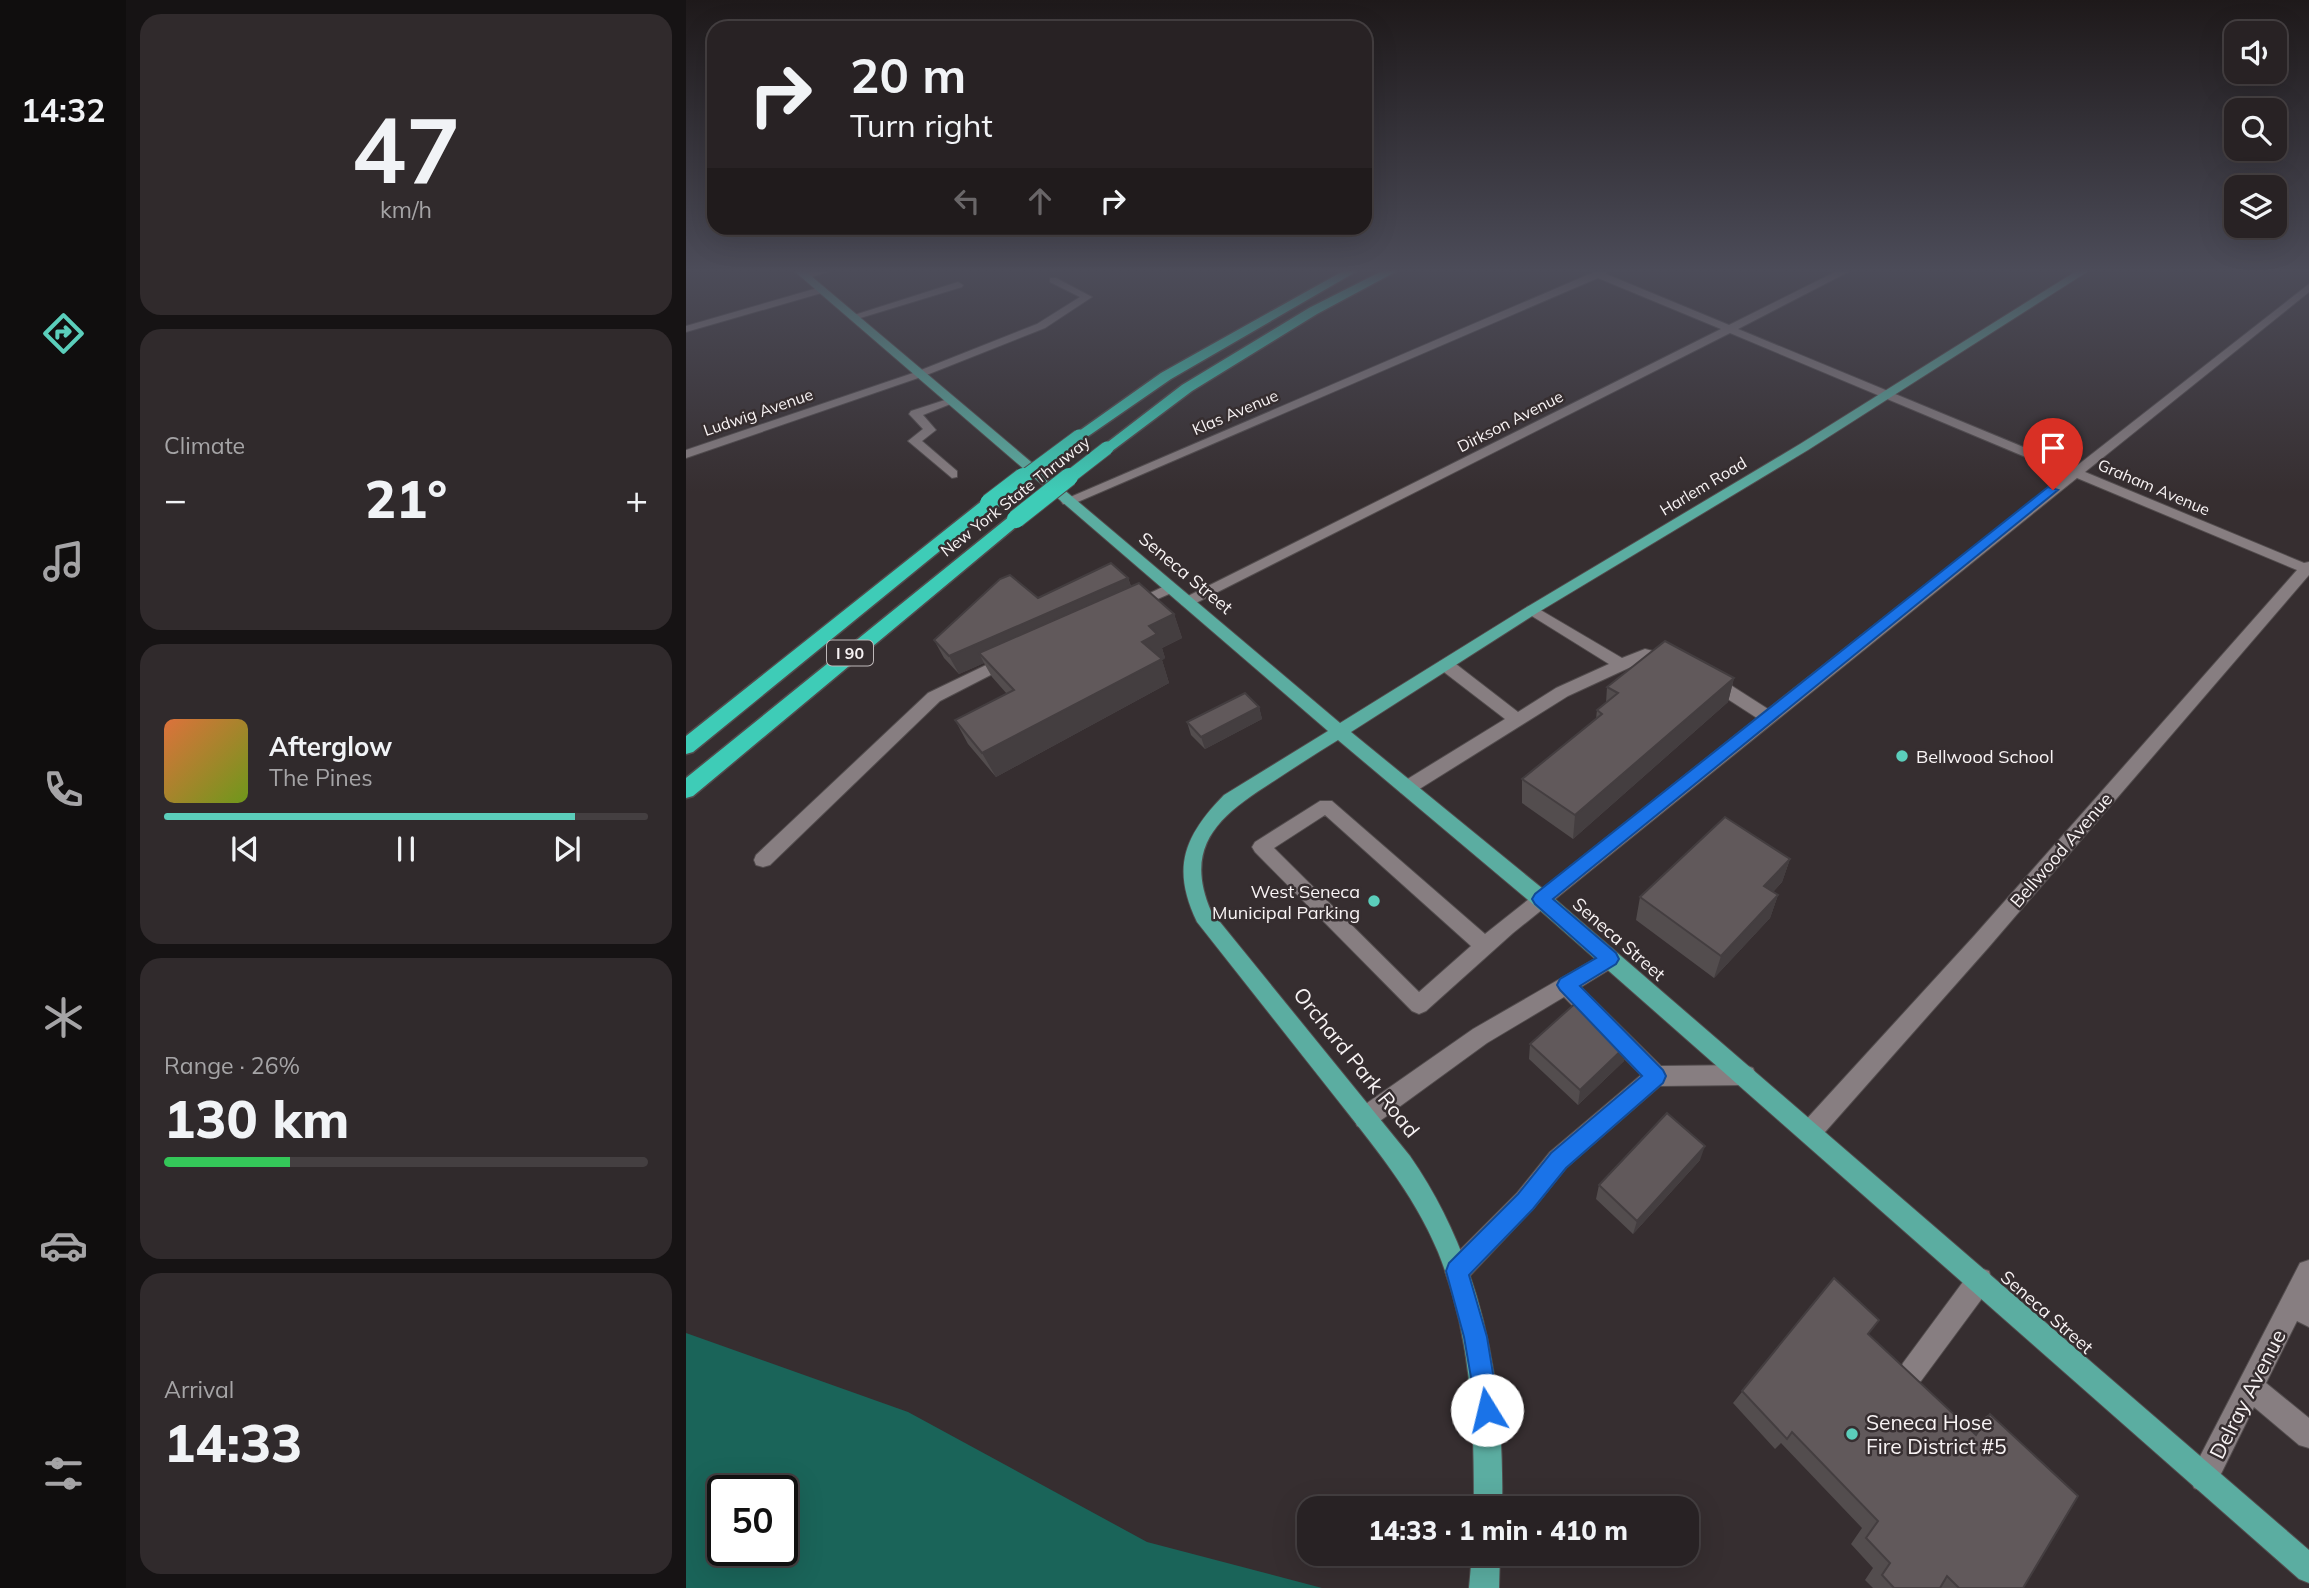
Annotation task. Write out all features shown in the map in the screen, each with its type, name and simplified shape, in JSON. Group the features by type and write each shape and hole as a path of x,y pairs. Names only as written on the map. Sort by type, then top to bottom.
{"highway":[{"name":"New York State Thruway","path":"686,747 989,503 1166,376 1222,344"},
{"name":"New York State Thruway","path":"686,790 1016,519 1107,448 1187,388 1259,344"}],"main road":[{"name":"Seneca Street","path":"885,344 1339,731 1541,899 2309,1569"},
{"name":"Harlem Road","path":"1339,731 1532,610 1804,447 1966,344"},
{"name":"Orchard Park Road","path":"1339,731 1230,800 1212,818 1199,837 1192,859 1190,879 1204,916 1403,1165 1433,1214 1457,1271 1476,1337 1487,1410 1489,1496"},
{"path":"1484,1588 1485,1566"}],"street":[{"name":"Ludwig Avenue","path":"686,454 920,374 995,344"},
{"name":"Klas Avenue","path":"1068,500 1433,344"},
{"name":"Dirkson Avenue","path":"1187,602 1700,344"},
{"name":"Graham Avenue","path":"1770,344 2308,568"},
{"path":"1485,946 1326,806 1261,847 1419,1004 1541,899 2236,344"},
{"path":"952,401 915,414 930,430 914,441 952,474"},
{"name":"Bellwood Avenue","path":"1810,1132 1981,942 2308,568"},
{"path":"1120,611 1171,588"},
{"path":"1532,610 1620,665"},
{"path":"1407,788 1562,692 1645,654 1692,668 1770,718"},
{"path":"763,860 934,697 1018,656"},
{"path":"1446,665 1517,720"},
{"path":"1365,1118 1480,1037 1610,959"},
{"path":"1566,985 1656,1076"},
{"path":"1457,1271 1525,1201 1558,1160 1656,1076 1745,1075"},
{"name":"Delray Avenue","path":"2204,1478 2250,1388 2301,1308 2309,1272"},
{"path":"1912,1372 1980,1280"},
{"path":"2250,1388 2309,1435"}],"shaded area":[{"path":"686,1333 908,1412 1147,1542 1322,1588 686,1588"}],"building":[{"path":"1111,563 1128,578 949,656 934,640 1000,579 1010,575 1038,598"},
{"path":"1139,583 1174,614 1149,626 1157,634 1142,642 1162,659 982,753 955,720 1014,690 979,653"},
{"path":"1665,641 1734,678 1575,815 1522,779 1602,714 1597,710 1618,693 1607,687"},
{"path":"1245,693 1259,707 1201,737 1187,722"},
{"path":"1725,817 1790,859 1764,886 1778,895 1721,956 1640,897"},
{"path":"1579,1000 1627,1045 1580,1090 1530,1044"},
{"path":"1667,1113 1705,1146 1637,1221 1599,1185"},
{"name":"Seneca Hose Fire District #5","path":"1834,1278 1879,1320 1868,1334 1976,1435 1990,1414 2078,1496 2023,1588 1959,1588 1947,1576 1940,1588 1894,1588 1882,1575 1890,1563 1866,1538 1878,1521 1792,1432 1787,1439 1742,1391"}],"place":[{"name":"Bellwood School","path":"1902,756"},
{"name":"West Seneca Municipal Parking","path":"1374,901"},
{"name":"Seneca Hose Fire District #5","path":"1852,1434"}],"route":[{"path":"1487,1410 1476,1337 1457,1271 1525,1201 1558,1160 1656,1076 1566,985 1610,959 1541,899 2053,490"}]}
